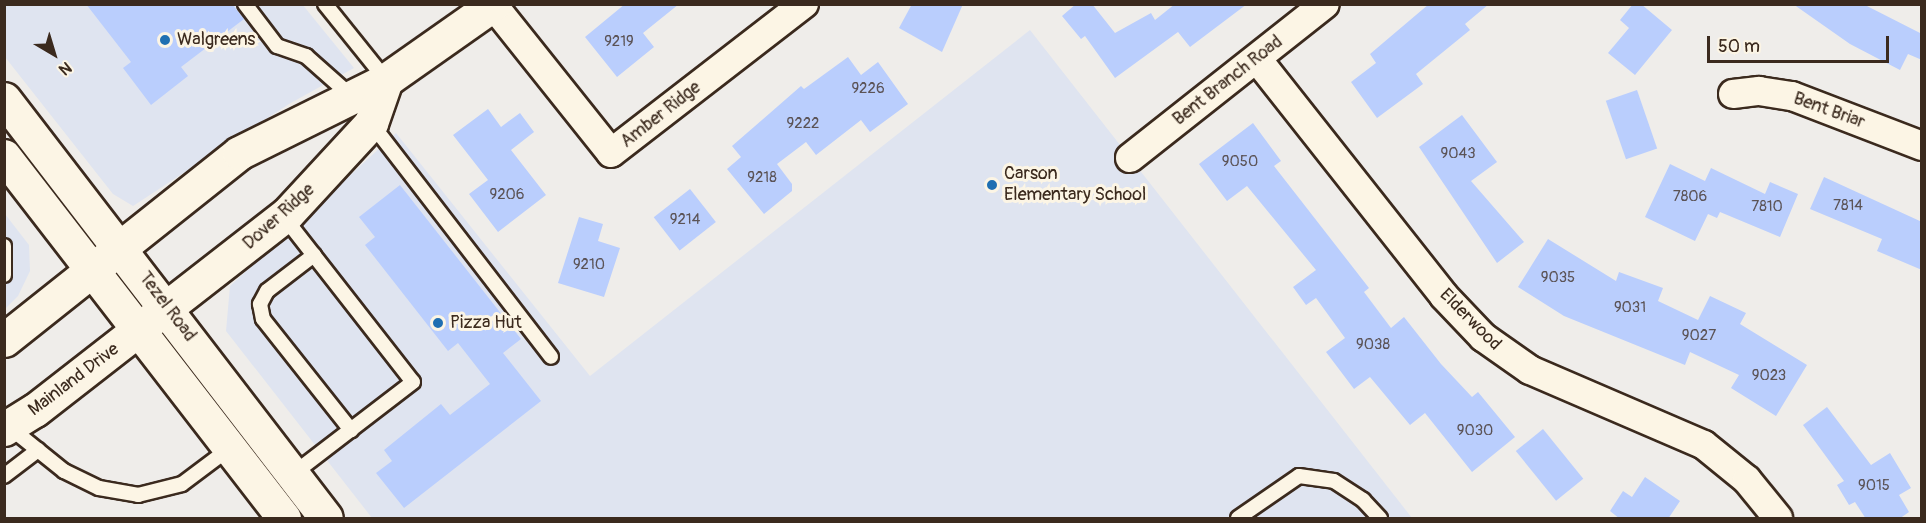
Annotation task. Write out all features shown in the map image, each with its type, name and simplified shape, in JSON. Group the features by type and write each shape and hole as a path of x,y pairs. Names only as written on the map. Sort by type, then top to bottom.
{"main road":[{"path":"4,340 93,266 239,153 386,80 493,5"},
{"name":"Dover Ridge","path":"142,329 284,217 370,123 386,80"},
{"name":"Tezel Road","path":"4,99 120,245 326,519"},
{"name":"Tezel Road","path":"4,156 142,329 284,519"},
{"name":"Mainland Drive","path":"6,428 142,329"}],"street":[{"name":"Amber Ridge","path":"493,5 612,153 804,4"},
{"name":"Bent Branch Road","path":"1130,158 1325,4"},
{"name":"Elderwood","path":"1257,59 1444,296 1483,337 1530,370 1704,446 1748,480 1778,519"},
{"name":"Bent Briar","path":"1733,94 1759,91 1792,96 1922,146"}],"lane":[{"path":"245,4 277,46 306,56 351,96"},
{"path":"326,4 386,80"},
{"path":"370,123 551,357"},
{"path":"284,217 413,382 293,474"},
{"path":"4,246 4,275"},
{"path":"314,255 267,291 260,304 263,319 351,430"},
{"path":"6,428 64,471 99,488 138,495 182,484 230,448"},
{"path":"4,476 38,450"},
{"path":"1238,519 1299,476 1334,481 1363,500 1380,519"}],"shaded area":[{"path":"302,4 354,68 289,104 133,206 113,194 5,57 5,5"},
{"name":"Carson Elementary School","path":"1030,30 1412,518 372,518 226,331 230,286 396,133 590,376"},
{"path":"5,214 29,245 30,271 18,296 5,309"}],"building":[{"name":"Walgreens","path":"86,4 232,4 244,19 181,67 188,76 151,105 123,68 131,62"},
{"path":"625,4 679,4 643,33 654,47 617,77 585,37"},
{"path":"912,4 963,4 942,52 899,28"},
{"path":"1076,4 1092,4 1115,33 1151,13 1155,20 1175,4 1247,4 1190,47 1178,32 1115,78 1085,36 1081,39 1062,16"},
{"path":"1429,4 1489,4 1465,24 1470,30 1416,74 1423,84 1377,118 1351,82 1376,63 1370,54"},
{"path":"1633,4 1641,4 1672,30 1635,75 1608,53 1629,28 1620,20"},
{"path":"1793,4 1863,4 1922,34 1922,60 1908,54 1900,70 1850,44"},
{"path":"848,57 861,75 878,62 908,104 870,132 861,120 816,155 806,142 777,164 792,184 792,191 764,214 727,169 741,157 732,146 801,86 804,89"},
{"path":"1637,90 1657,149 1626,159 1606,101"},
{"path":"488,109 501,127 520,113 534,132 511,150 546,195 498,232 469,194 488,180 453,135"},
{"path":"1462,115 1497,162 1471,181 1524,242 1497,263 1419,147"},
{"path":"1253,123 1281,161 1274,166 1369,288 1364,292 1391,328 1404,317 1441,364 1472,397 1478,392 1515,437 1472,472 1425,413 1410,425 1370,377 1354,389 1326,352 1345,338 1316,298 1306,305 1293,287 1316,270 1247,186 1227,201 1199,164"},
{"path":"1670,164 1705,181 1711,168 1765,194 1770,182 1798,194 1780,237 1720,212 1717,218 1708,214 1695,241 1645,217"},
{"path":"1824,177 1922,222 1922,270 1877,251 1882,239 1810,209"},
{"path":"400,185 521,339 503,353 541,401 404,508 376,473 392,461 384,450 441,404 450,415 490,384 458,343 448,351 365,245 375,237 359,217"},
{"path":"690,189 716,222 680,250 654,217"},
{"path":"579,217 603,224 598,241 620,248 604,297 558,283"},
{"path":"1548,239 1616,281 1619,272 1663,288 1658,301 1698,320 1710,296 1746,313 1740,324 1807,365 1776,416 1731,388 1739,375 1690,352 1685,365 1564,316 1518,287"},
{"path":"1827,407 1871,465 1890,453 1911,488 1899,495 1909,512 1899,519 1866,519 1855,502 1849,505 1837,485 1844,481 1803,425"},
{"path":"1543,429 1583,479 1556,501 1516,451"},
{"path":"1645,477 1680,501 1668,519 1620,519 1610,511 1623,491 1632,497"}],"place":[{"name":"Walgreens","path":"165,40"},
{"name":"Carson Elementary School","path":"992,185"},
{"name":"Pizza Hut","path":"438,323"}]}
